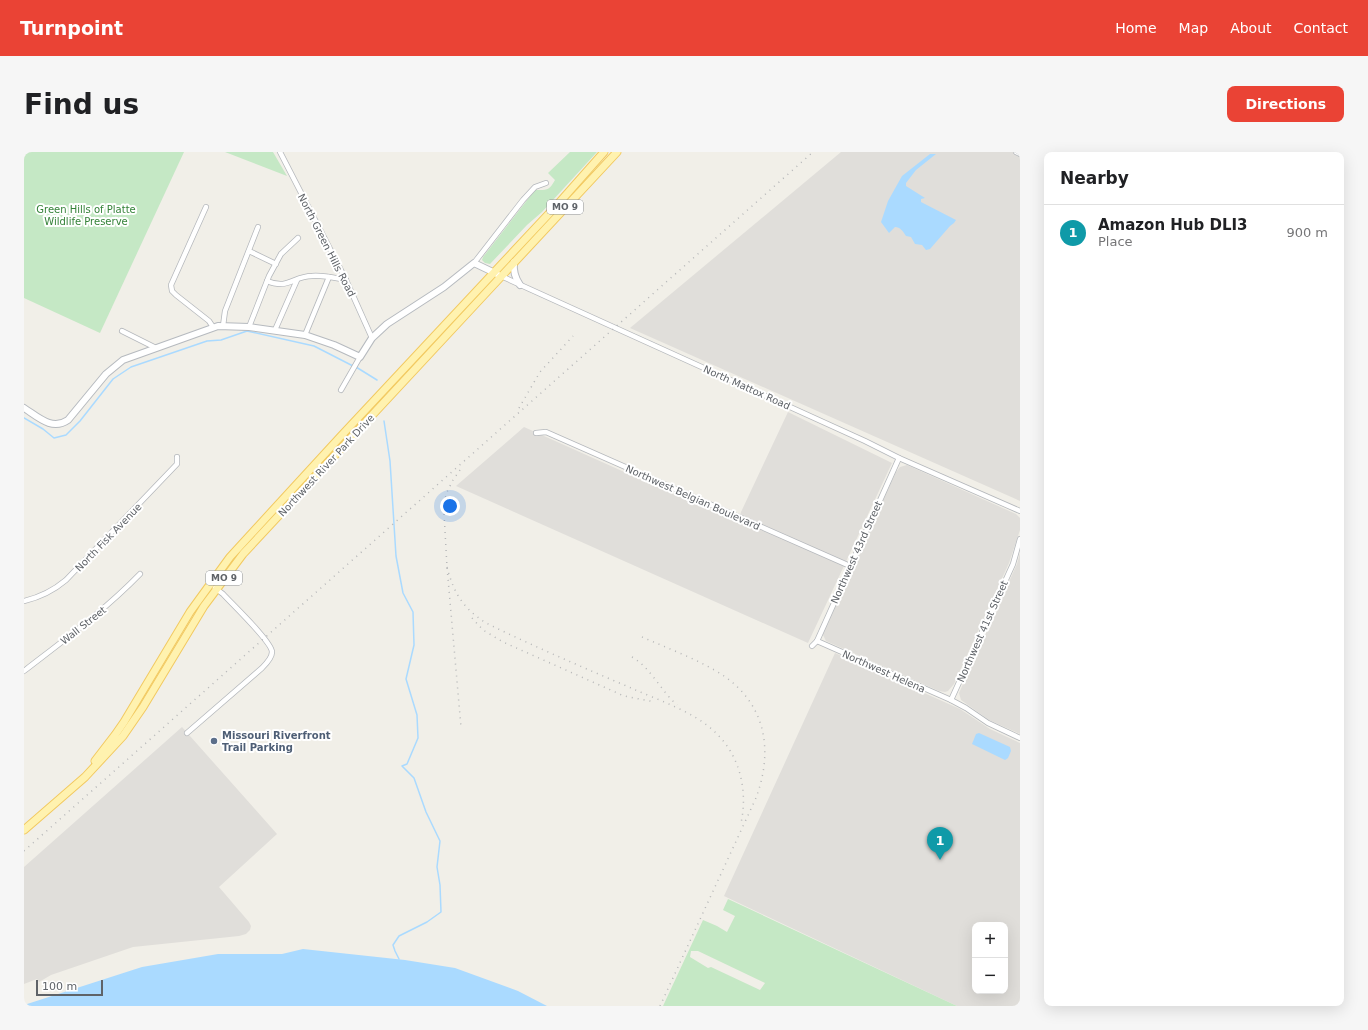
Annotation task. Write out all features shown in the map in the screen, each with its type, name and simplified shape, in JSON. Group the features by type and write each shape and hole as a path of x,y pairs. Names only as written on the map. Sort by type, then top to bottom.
{"main road":[{"name":"Northwest River Park Drive","path":"24,830 99,763 132,723 216,588 261,534 409,374 420,357 494,272 558,204 604,152"},
{"name":"Northwest River Park Drive","path":"61,798 115,735 176,634 209,584 240,545 403,369 420,357 501,276 617,152"},
{"path":"341,436 347,442"}],"street":[{"name":"North Green Hills Road","path":"280,152 374,336"},
{"path":"1016,152 1020,154"},
{"path":"341,390 358,359 374,336 387,324 444,287 474,263 522,200 535,187 546,183"},
{"path":"206,207 171,285 172,290 176,295 210,321 213,328"},
{"path":"222,326 225,311 258,227"},
{"path":"249,327 267,281 281,254 298,238"},
{"path":"248,251 276,264"},
{"path":"514,262 516,280 520,285"},
{"name":"North Mattox Road","path":"474,263 1020,512"},
{"path":"267,281 274,284 286,284 310,276 346,280"},
{"path":"305,335 329,277"},
{"path":"275,330 297,280"},
{"path":"24,408 50,424 60,424 66,422 106,374 123,360 222,326 249,327 305,335 334,345 358,359"},
{"path":"122,331 156,348"},
{"name":"Northwest Belgian Boulevard","path":"536,433 546,432 850,566"},
{"name":"North Fisk Avenue","path":"24,601 47,594 66,580 177,464 177,457"},
{"name":"Northwest 43rd Street","path":"812,646 817,641 899,458"},
{"name":"Northwest 41st Street","path":"951,700 1013,564 1020,539"},
{"name":"Wall Street","path":"24,671 88,622 140,574"},
{"path":"187,733 262,668 272,652 270,646 264,638 223,594 209,584"},
{"name":"Northwest Helena","path":"817,641 951,700 988,723 1020,738"}],"shaded area":[{"path":"841,152 1020,152 1020,501 630,328"},
{"path":"788,412 892,463 808,643 456,486 524,427 738,523 741,512"},
{"path":"907,465 1016,514 1020,518 1020,530 1009,563 954,684 948,691 945,692 939,691 826,641 823,635 823,631 896,472 900,467"},
{"path":"1020,553 1020,734 989,720 961,700 959,693 1017,564"},
{"path":"835,653 960,709 990,729 1020,743 1020,1006 957,1006 724,896"},
{"path":"182,727 277,834 219,887 249,922 251,926 250,930 246,934 239,936 133,947 51,975 39,982 37,979 24,984 24,867"}],"green space":[{"name":"Green Hills of Platte Wildlife Preserve","path":"24,152 184,152 100,333 24,298"},
{"path":"225,152 273,152 287,176"},
{"path":"570,152 597,152 542,212 527,225 490,264 485,263 482,260 483,257 535,190 545,190 551,186 555,180 548,173"},
{"path":"728,899 957,1006 663,1006 703,920 727,932 735,916 723,910","holes":["691,951 698,951 765,983 760,990 711,967 708,968 690,957"]}],"water":[{"path":"930,154 936,154 916,170 906,183 906,186 925,198 921,199 921,202 956,220 930,249 926,250 922,245 915,244 911,237 906,236 903,231 898,228 895,227 889,233 881,222 888,201 902,176"},
{"path":"979,733 1010,747 1011,751 1008,758 1005,760 972,744 976,734"},
{"path":"303,949 405,960 455,968 518,991 547,1006 24,1006 142,967 218,954 282,954"}],"waterway":[{"path":"24,418 43,429 54,438 66,435 80,421 113,379 131,367 207,341 221,340 247,331 314,346 353,366"},
{"path":"356,367 377,380"},
{"path":"384,421 390,461 396,556 403,593 413,612 414,645 406,679 417,715 418,738 407,764 402,766 414,778 426,812 440,841 437,867 440,885 441,912 427,922 399,936 393,945 399,959"}],"railway":[{"path":"24,851 813,152"},
{"path":"519,408 540,372 573,336"},
{"path":"460,470 447,492 444,513 447,567 461,727"},
{"path":"447,567 460,600 471,612 486,623 676,707 698,719 716,733 731,752 740,775 743,799 741,823"},
{"path":"472,618 483,630 503,642 624,696 655,702"},
{"path":"642,637 715,670 738,688 750,701 758,716 765,747 764,764 756,798 660,1006"},
{"path":"632,657 645,667 677,705"}],"place":[{"name":"Missouri Riverfront Trail Parking","path":"214,741"},
{"name":"Amazon Hub DLI3","path":"940,860"}]}
